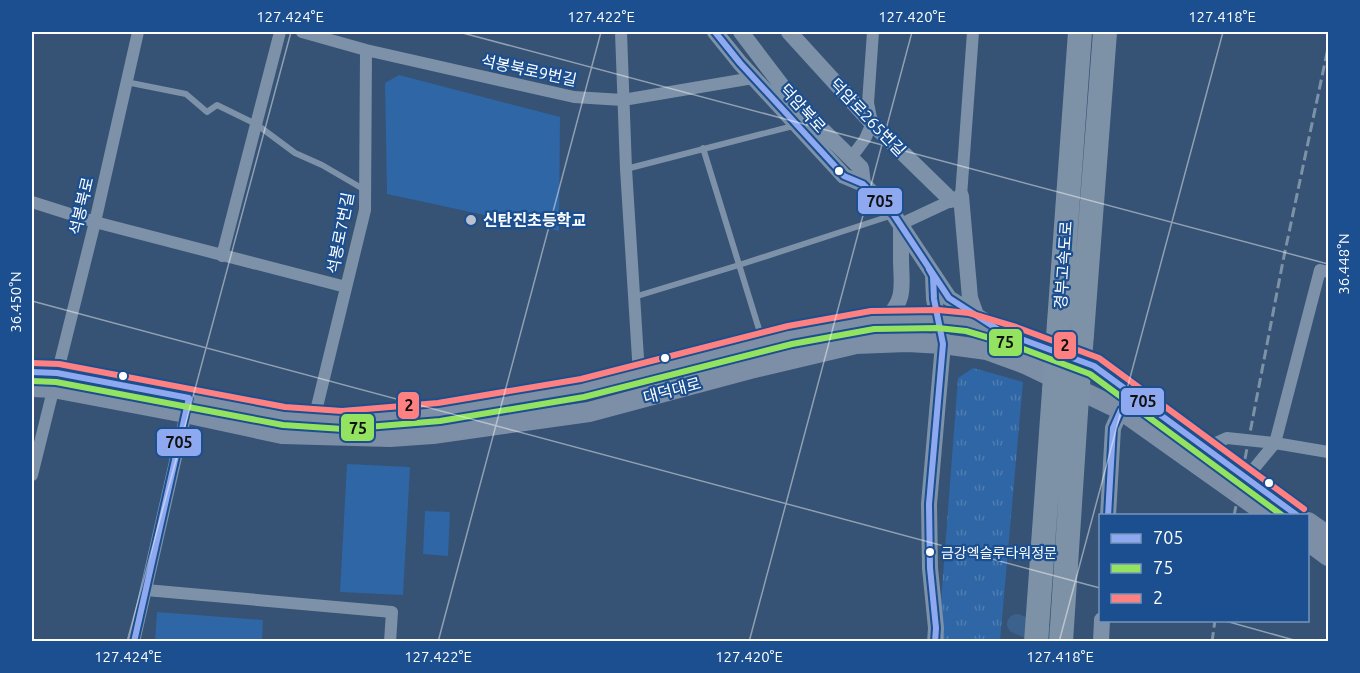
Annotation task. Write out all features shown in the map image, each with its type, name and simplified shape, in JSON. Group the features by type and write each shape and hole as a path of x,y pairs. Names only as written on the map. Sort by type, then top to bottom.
{"highway":[{"name":"경부고속도로","path":"1061,633 1066,394 1059,323 1080,32"},
{"name":"경부고속도로","path":"1036,642 1066,394 1082,334 1105,32"}],"main road":[{"name":"대덕대로","path":"187,405 342,420 439,412 583,388 763,342 873,320 938,319 968,322 1094,366 1203,455 1268,514"},
{"name":"대덕대로","path":"32,372 55,380 187,405 282,434 379,437 433,434 590,412 750,369 856,344 943,344 987,350 1025,364 1121,410 1247,477 1296,514"},
{"name":"대덕대로","path":"32,387 55,380"},
{"path":"1309,523 1329,536"},
{"path":"1309,542 1329,556"}],"street":[{"name":"석봉북로","path":"32,475 95,222 125,81 138,32"},
{"path":"222,256 280,32"},
{"name":"석봉북로9번길","path":"302,32 366,50 574,97 623,100 753,78"},
{"path":"342,44 346,32"},
{"path":"621,32 626,169 639,374"},
{"name":"덕암북로","path":"716,32 753,78 844,176 863,184 897,220 933,276 934,299 943,344 929,504 935,642"},
{"name":"덕암북로","path":"741,32 795,103 861,168 863,184"},
{"name":"덕암로265번길","path":"789,32 872,123 956,198"},
{"path":"851,158 872,123 868,103 873,32"},
{"path":"973,32 956,198 970,298 976,315"},
{"name":"석봉로7번길","path":"314,418 364,210 366,50"},
{"path":"885,320 895,310 901,298 903,284 897,220 956,198"},
{"path":"32,202 95,222 222,256 346,286"},
{"path":"1247,477 1275,443 1324,271"},
{"path":"933,276 949,298 1002,332"},
{"path":"134,642 187,405"},
{"path":"1108,514 1113,428 1121,410"},
{"path":"1203,455 1227,438 1329,452"},
{"path":"146,590 392,612 390,642"}],"lane":[{"path":"125,81 186,94 207,112 218,105 256,124 295,153 322,165 365,190"},
{"path":"626,169 796,125"},
{"path":"703,148 763,342"},
{"path":"633,297 897,220"}],"green space":[{"path":"399,75 560,117 559,231 387,194 385,83"},
{"path":"973,368 1023,382 1000,641 938,642 958,378"},
{"path":"347,464 410,467 403,595 340,592"},
{"path":"425,511 450,512 448,556 423,554"},
{"path":"157,612 263,620 262,641 155,641"}],"waterway":[{"path":"1017,624 1048,636"}],"railway":[{"path":"1234,514 1283,261 1328,48"},
{"path":"1212,642 1215,622"}],"transit line":[{"name":"705","path":"715,32 740,63 844,176 863,184 894,215 949,298 1002,332 1094,366 1295,514"},
{"name":"705","path":"929,269 933,276 934,299 943,344 929,504 935,642"},
{"name":"2","path":"32,363 59,364 285,407 342,411 438,403 581,379 788,326 871,311 938,310 969,313 1016,327 1099,358 1304,509"},
{"name":"75","path":"32,381 56,382 283,425 343,429 440,421 584,397 792,344 874,329 938,328 966,331 1010,344 1090,374 1280,514"},
{"name":"705","path":"32,372 57,373 189,398 134,642"},
{"name":"705","path":"1108,514 1113,428 1121,410"}],"place":[{"name":"신탄진초등학교","path":"471,220"},
{"name":"금강엑슬루타워정문","path":"930,552"}]}
